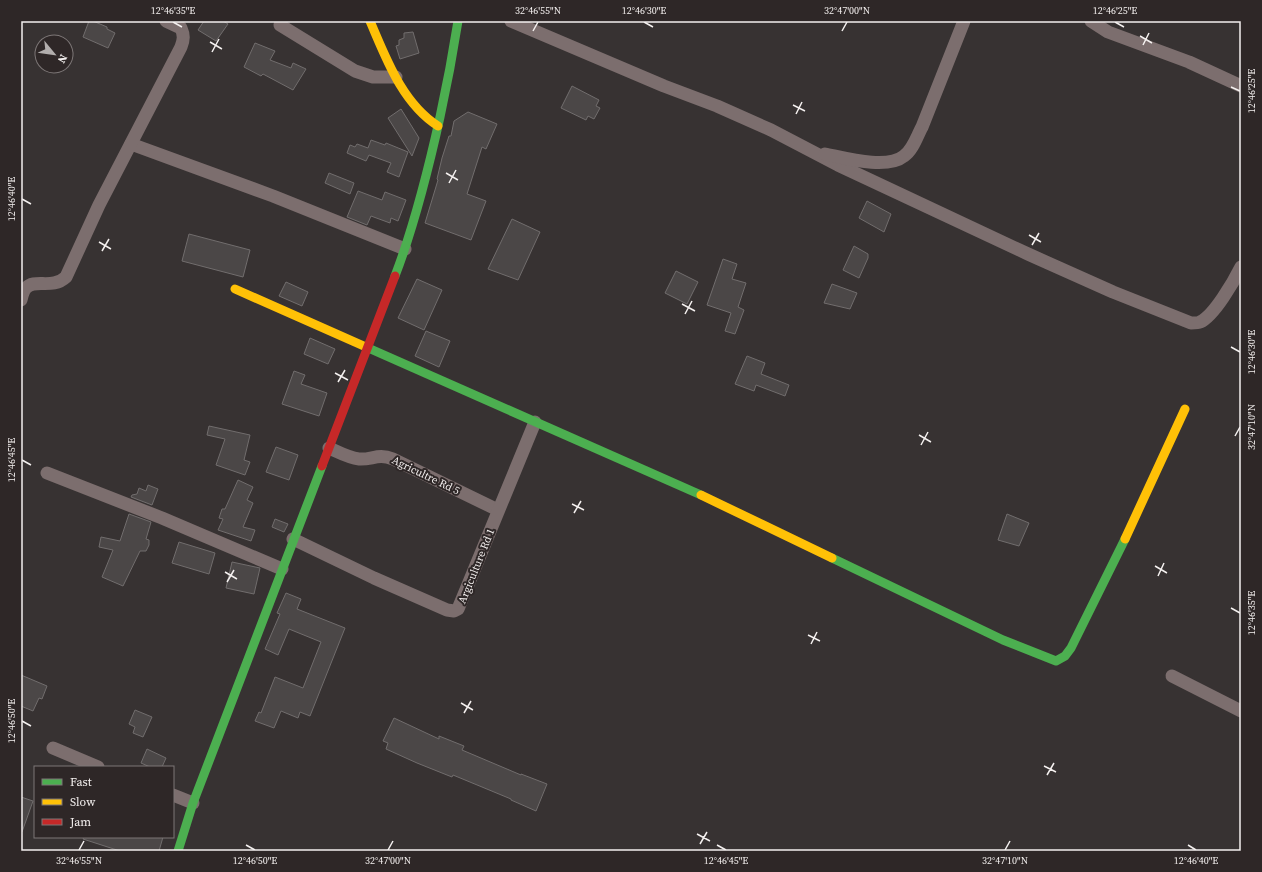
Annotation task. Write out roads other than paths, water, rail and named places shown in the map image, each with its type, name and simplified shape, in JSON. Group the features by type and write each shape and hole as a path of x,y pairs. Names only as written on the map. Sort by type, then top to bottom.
{"street":[{"path":"21,300 26,287 32,284 60,283 66,277 99,205 183,40 181,28 166,21"},
{"path":"370,21 396,77 417,109 427,119 438,126"},
{"path":"178,851 194,803 282,570 406,249 431,162 454,49 458,21"},
{"path":"511,21 664,86 717,106 771,130 812,152 1057,267 1113,292 1191,323 1200,322 1207,316 1223,298 1241,267"},
{"path":"812,152 877,162 895,162 905,156 922,127 964,21"},
{"path":"1091,21 1108,32 1190,62 1241,86"},
{"path":"280,25 355,71 373,77 396,77"},
{"path":"131,144 273,196 406,249"},
{"path":"235,289 724,505 1003,640 1056,661 1061,660 1066,656 1071,648 1123,544 1186,409"},
{"name":"Argiculture Rd 1","path":"294,539 374,578 447,610 454,611 458,609 462,603 498,510 535,422"},
{"name":"Agricultre Rd 5","path":"329,448 353,458 364,459 380,456 393,459 498,510"},
{"path":"47,473 162,518 282,570"},
{"path":"1172,676 1241,711"},
{"path":"53,748 96,766"},
{"path":"174,795 194,803"}]}
